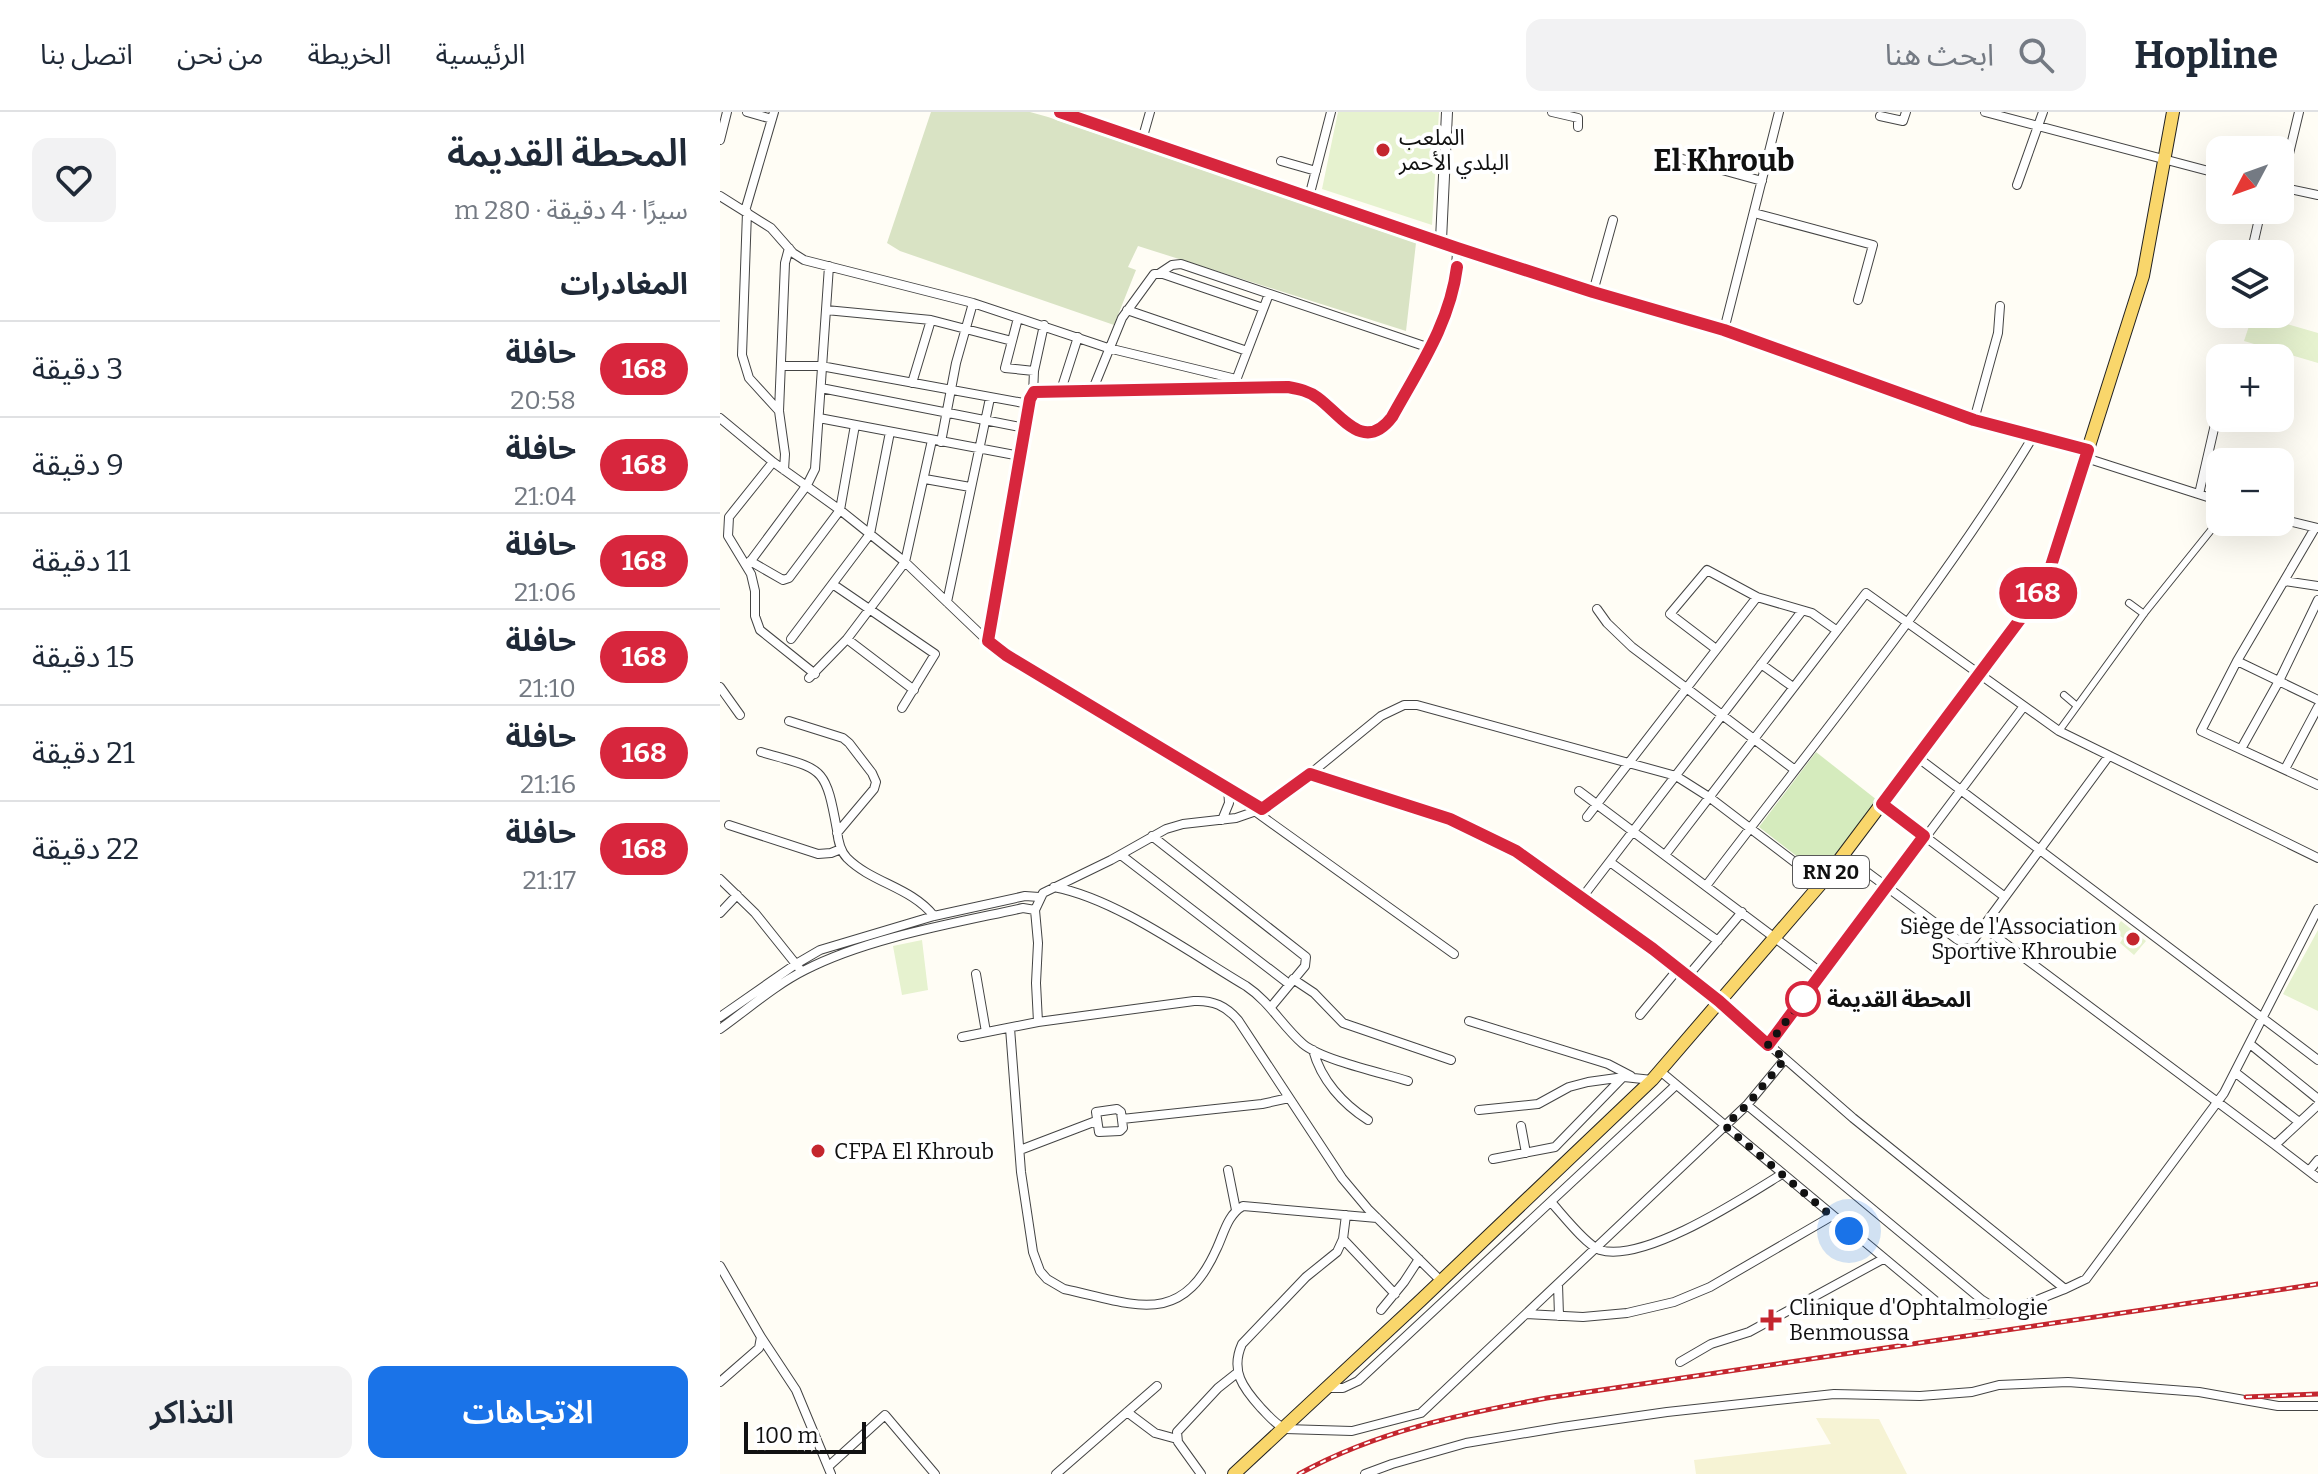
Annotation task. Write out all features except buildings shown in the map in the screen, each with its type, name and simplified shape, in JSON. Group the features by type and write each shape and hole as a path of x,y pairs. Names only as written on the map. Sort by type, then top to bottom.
{"main road":[{"name":"RN 20","path":"1234,1474 1656,1076 1822,883 2036,598 2049,572 2143,276 2173,112"},
{"path":"1420,1301 1431,1312"}],"street":[{"path":"720,140 727,112"},
{"path":"747,112 773,115 746,211 742,355 749,378 779,411"},
{"path":"1062,112 1457,248 1724,330 1974,420 2034,435 2206,496"},
{"path":"1142,140 1150,112"},
{"path":"1309,197 1331,112"},
{"path":"1441,240 1447,112"},
{"path":"1552,112 1578,118 1578,127"},
{"path":"1724,330 1779,112"},
{"path":"1880,116 1903,121 1906,112"},
{"path":"1985,112 2206,170"},
{"path":"2017,185 2043,112"},
{"path":"2293,136 2299,112"},
{"path":"1675,157 1762,181"},
{"path":"1281,161 1316,171"},
{"path":"2294,190 2318,195"},
{"path":"720,196 776,231 789,248 804,260 973,303 1108,348 1235,383"},
{"path":"1754,213 1873,245 1858,300"},
{"path":"1593,292 1613,220"},
{"path":"784,470 779,411 785,259 789,248"},
{"path":"1033,394 1040,390 1235,383 1288,387 1320,399 1350,427 1373,431 1384,426 1392,417 1443,327 1451,303 1457,248"},
{"path":"1093,389 1108,348 1127,310 1150,277 1172,265 1181,264 1430,348"},
{"path":"748,564 807,485 817,463 829,266"},
{"path":"1160,273 1263,308"},
{"path":"1235,383 1269,294"},
{"path":"773,462 728,521 728,536 748,564 753,583 755,616 760,630 812,676 847,639 905,562 925,479 947,414 973,303"},
{"path":"1974,420 1998,333 2000,306"},
{"path":"826,310 931,320 1012,341"},
{"path":"1127,310 1247,351"},
{"path":"1018,318 1005,368 1034,371"},
{"path":"912,383 931,320"},
{"path":"988,641 1044,325"},
{"path":"1061,390 1078,337"},
{"path":"781,366 821,366 1029,404"},
{"path":"821,388 1025,428"},
{"path":"947,602 990,398"},
{"path":"720,418 905,562 1006,655 1228,788 1454,954"},
{"path":"819,418 1020,456"},
{"path":"748,564 787,580 840,510 855,425"},
{"path":"791,639 870,534 890,432"},
{"path":"2199,494 2213,432"},
{"path":"1706,886 1907,621 1998,495 2034,435"},
{"path":"925,479 970,487"},
{"path":"2294,522 2316,528 2237,661 2201,731 2318,785"},
{"path":"2059,731 2144,614 2206,536"},
{"path":"1716,649 1670,614 1707,570 1757,597 1812,613 1836,630"},
{"path":"2284,581 2318,586"},
{"path":"834,585 935,654 902,708"},
{"path":"1665,855 1866,593 2059,731 2318,858"},
{"path":"1587,817 1757,597"},
{"path":"2241,749 2279,681 2318,600"},
{"path":"2129,603 2144,614"},
{"path":"1597,609 1620,637 1795,770"},
{"path":"1581,899 1802,611"},
{"path":"847,639 914,690"},
{"path":"2237,661 2318,700"},
{"path":"1761,664 1793,687"},
{"path":"720,687 740,715"},
{"path":"2064,695 2077,706"},
{"path":"1038,1022 1036,983 1039,951 1035,910 1039,897 1152,836 1183,824 1222,820 1259,810 1310,774 1381,716 1404,705 1417,705 1676,776 1709,797 1822,883"},
{"path":"1768,1045 2024,706"},
{"path":"2285,769 2318,707"},
{"path":"789,721 843,738 876,782 874,789 837,833"},
{"path":"761,752 807,765 820,774 830,793 841,849 853,863 913,896 934,916"},
{"path":"1917,757 2318,1060"},
{"path":"1844,855 1958,940 1974,939 2108,757"},
{"path":"1310,774 1433,813 1475,830 1523,856 1719,1001 1853,1118 2065,1289"},
{"path":"1222,820 1229,803 1228,788"},
{"path":"1579,791 1823,974"},
{"path":"1882,804 2005,897"},
{"path":"729,825 818,854 841,849"},
{"path":"1152,836 1304,955 1307,964 1271,1007"},
{"path":"1121,855 1291,982 1314,993 1343,1023 1451,1060"},
{"path":"1610,862 1718,941"},
{"path":"720,879 799,968"},
{"path":"1053,887 1076,892 1108,905 1246,986 1271,1007 1298,1040 1313,1050 1408,1081"},
{"path":"720,913 737,895"},
{"path":"720,1029 829,947 934,916 1025,896 1039,897"},
{"path":"720,1017 799,968 933,928 1023,908 1035,910"},
{"path":"1479,1110 1538,1104 1575,1085 1656,1076 1676,1085 1923,1293 1950,1310 1978,1316 1993,1315 2086,1279 2218,1102 2236,1073 2318,909"},
{"path":"1687,977 1742,912"},
{"path":"1983,927 2318,1178"},
{"path":"1640,1015 1678,969"},
{"path":"976,974 986,1032"},
{"path":"962,1037 1038,1022 1194,1001 1224,1006 1238,1020 1330,1162 1377,1218 1441,1281"},
{"path":"1469,1021 1614,1066 1628,1077"},
{"path":"1010,1028 1022,1184 1036,1262 1047,1279 1064,1289 1139,1305 1175,1300 1203,1276 1236,1210 1228,1170"},
{"path":"2250,1044 2318,1102 2275,1145"},
{"path":"1313,1050 1320,1071 1334,1090 1368,1120"},
{"path":"1346,1215 1343,1239 1337,1252 1306,1277 1242,1344 1237,1373 1246,1390 1282,1428 1352,1431 1421,1413 1747,1105 1785,1059"},
{"path":"2236,1073 2299,1122"},
{"path":"1493,1159 1547,1150 1559,1144 1628,1077"},
{"path":"1327,1388 1343,1388 1358,1381 1676,1085"},
{"path":"1122,1119 1289,1098"},
{"path":"1747,1105 1982,1300 1990,1305 2012,1309"},
{"path":"1117,1109 1122,1119 1122,1130 1098,1131 1097,1111 1117,1109"},
{"path":"1020,1150 1096,1121"},
{"path":"1521,1126 1526,1153"},
{"path":"2309,1171 2318,1160"},
{"path":"1551,1202 1595,1248 1616,1251 1653,1243 1707,1218 1782,1174"},
{"path":"1236,1210 1250,1204 1377,1218"},
{"path":"1526,1314 1583,1317 1627,1313 1693,1296 1832,1216"},
{"path":"1343,1239 1395,1294"},
{"path":"1381,1310 1419,1259"},
{"path":"1680,1362 1711,1344 1749,1332 1883,1259"},
{"path":"720,1266 796,1390 831,1470 885,1415 935,1474"},
{"path":"1558,1284 1559,1316"},
{"path":"722,1376 759,1348 761,1337"},
{"path":"1177,1439 1180,1427 1237,1373"},
{"path":"1365,1474 1466,1443 1681,1410 1834,1394 1920,1396 1972,1392 1999,1385 2068,1382 2199,1392 2278,1406 2318,1406"},
{"path":"1056,1474 1157,1386"},
{"path":"1127,1412 1155,1433 1177,1439 1201,1474"}],"shaded area":[{"path":"1816,1418 1879,1419 1907,1474 1696,1474 1694,1460 1831,1444"}],"green space":[{"path":"931,112 1030,112 1416,243 1406,331 1138,246 1128,267 1136,270 1114,325 900,251 887,243"},
{"name":"الملعب البلدي الأحمر","path":"1338,112 1439,112 1432,225 1322,189"},
{"path":"2294,326 2318,333 2318,363 2294,356 2294,344 2244,341 2248,328"},
{"path":"1816,752 1877,800 1820,874 1759,827"},
{"name":"Siège de l'Association Sportive Khroubie","path":"2121,921 2146,941 2134,955 2120,943 2123,938 2114,931"},
{"path":"2318,930 2318,1011 2283,994"},
{"path":"922,940 928,990 902,995 893,946"}],"railway":[{"path":"1299,1474 1389,1435 1451,1418 1547,1398 2318,1284"},
{"path":"2246,1397 2318,1394"}],"bus line":[{"name":"168","path":"1060,112 1457,248 1724,330 1974,420 2088,450 2049,572 2036,598 1882,804 1924,836 1768,1045 1653,949 1531,861 1484,834 1433,813 1310,774 1262,809 996,649 988,641 1030,399 1034,392 1288,387 1313,395 1350,427 1373,431 1384,426 1392,417 1443,327 1454,291 1457,267"}],"place":[{"name":"الملعب البلدي الأحمر","path":"1383,150"},
{"name":"Siège de l'Association Sportive Khroubie","path":"2133,939"},
{"name":"المحطة القديمة","path":"1803,999"},
{"name":"CFPA El Khroub","path":"818,1151"},
{"name":"Clinique d'Ophtalmologie Benmoussa","path":"1771,1320"}],"district":[{"name":"El Khroub","path":"1724,161"}],"route":[{"path":"1803,999 1768,1045 1785,1059 1725,1126 1849,1231"}]}
